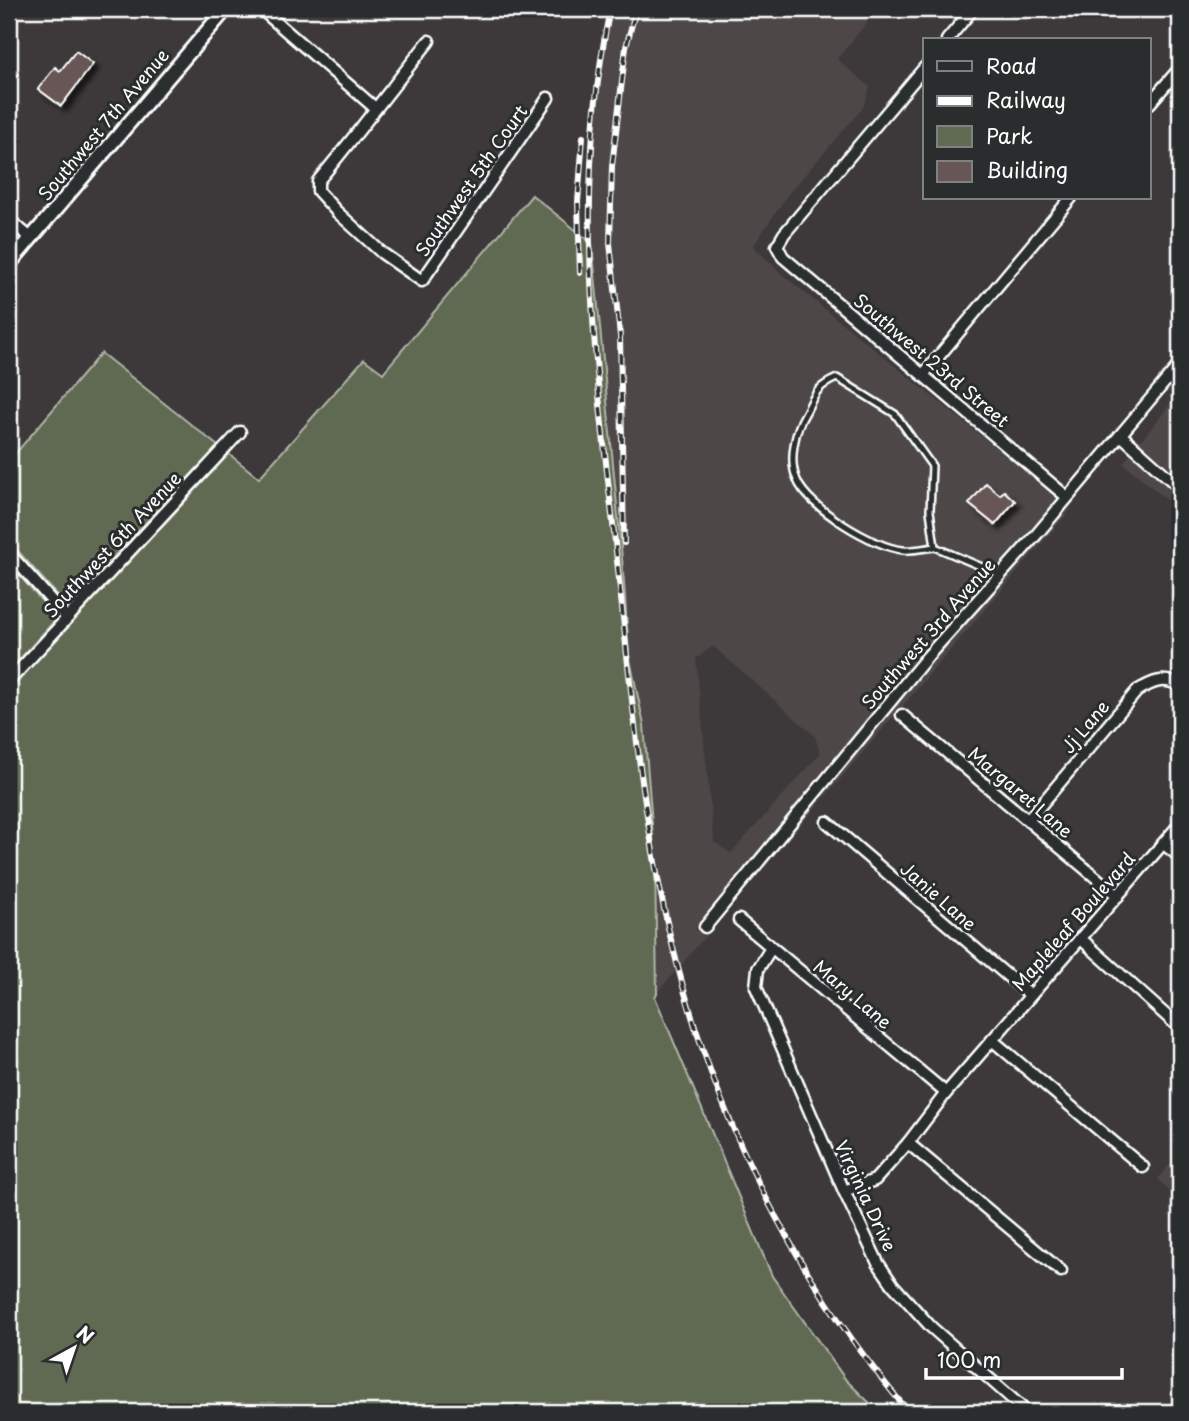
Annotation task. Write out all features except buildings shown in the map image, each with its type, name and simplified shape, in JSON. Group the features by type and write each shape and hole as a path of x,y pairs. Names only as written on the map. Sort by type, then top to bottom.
{"street":[{"name":"Southwest 7th Avenue","path":"9,264 226,9"},
{"path":"261,9 375,108 429,41"},
{"path":"949,38 973,9"},
{"name":"Southwest 23rd Street","path":"923,68 784,234 777,246 783,257 1067,497"},
{"path":"1150,103 1180,68"},
{"name":"Southwest 5th Court","path":"375,108 359,133 318,181 318,191 382,253 422,281 548,98"},
{"path":"923,375 1068,200"},
{"path":"9,220 31,238"},
{"name":"Southwest 3rd Avenue","path":"705,927 927,657 1001,575 1180,364"},
{"name":"Southwest 6th Avenue","path":"9,681 240,432"},
{"path":"1121,436 1180,488"},
{"path":"9,553 66,617"},
{"name":"Jj Lane","path":"1028,820 1137,691 1155,680 1172,681 1180,686"},
{"name":"Margaret Lane","path":"902,715 1118,895"},
{"name":"Janie Lane","path":"827,822 1030,995"},
{"name":"Mapleleaf Boulevard","path":"844,1191 875,1180 908,1143 946,1093 1180,824"},
{"path":"1164,844 1180,857"},
{"name":"Mary Lane","path":"739,920 946,1093"},
{"path":"1080,938 1180,1028"},
{"name":"Virginia Drive","path":"771,948 758,969 756,987 878,1263 893,1285 931,1327 1027,1412"},
{"path":"992,1040 1143,1167"},
{"path":"908,1143 1060,1271"}],"lane":[{"path":"935,547 930,511 932,466 925,456 895,414 862,391 837,378 821,385 801,420 792,461 797,482 812,500 844,525 879,544 904,551 935,547 1001,575"}],"shaded area":[{"path":"610,9 878,9 837,59 870,87 863,108 789,193 753,246 783,275 1071,509 731,907 932,661 1010,574 1001,565 922,653 695,929 705,937 657,993 655,862 644,725 629,655 623,569 591,256 593,123","holes":["713,646 815,736 820,754 731,853 714,842 696,659"]},
{"path":"1180,392 1180,511 1123,463"},
{"path":"1180,1152 1180,1202 1158,1179"}],"green space":[{"path":"532,195 592,243 629,655 644,725 655,862 655,997 772,1276 846,1380 879,1412 9,1412 9,691 229,454 259,478 364,359 383,373"},
{"path":"101,353 218,446 67,606 9,541 9,461"},
{"path":"9,564 57,618 9,671"}],"railway":[{"path":"610,9 592,137 590,266 599,395 636,737 661,896 690,1011 711,1073 764,1194 795,1252 830,1308 909,1412"},
{"path":"624,543 620,336 610,243 612,166 626,47 636,9"},
{"path":"580,273 578,202 583,137"}]}
